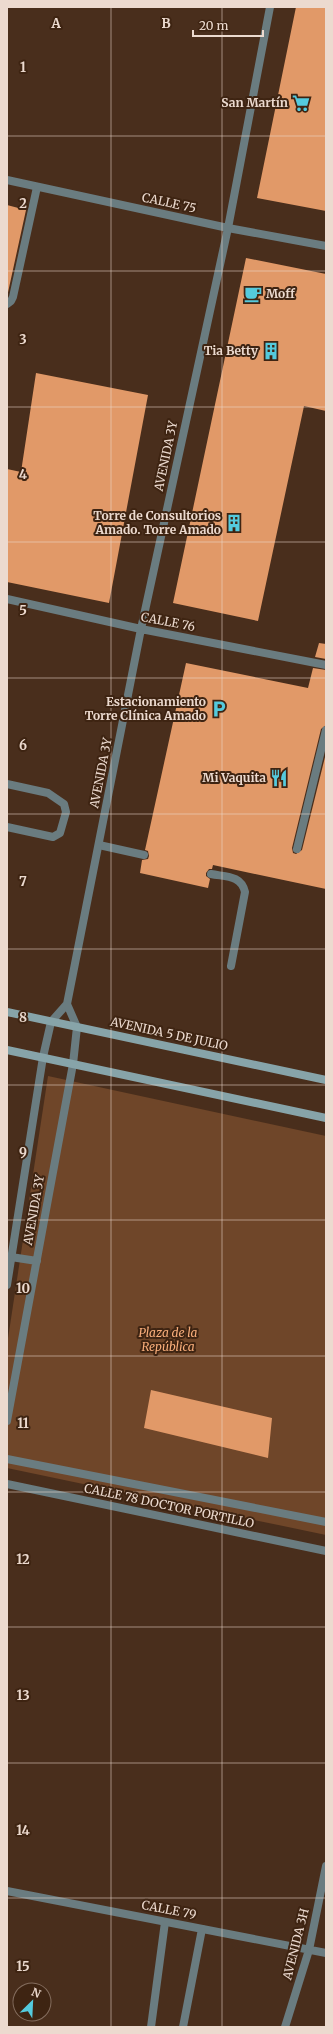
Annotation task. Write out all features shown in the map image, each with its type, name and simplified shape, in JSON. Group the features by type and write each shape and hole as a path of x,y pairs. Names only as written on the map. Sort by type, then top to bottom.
{"main road":[{"name":"AVENIDA 5 DE JULIO","path":"7,1012 326,1080"},
{"path":"7,1050 326,1118"}],"street":[{"name":"AVENIDA 3Y","path":"7,1285 43,1057 51,1022 67,1004 141,629 228,228 270,7"},
{"name":"CALLE 75","path":"7,180 228,228 326,246"},
{"path":"7,304 13,297 37,186"},
{"name":"CALLE 76","path":"7,599 141,629 326,665"},
{"path":"297,848 326,730"},
{"path":"7,784 48,793 64,804 66,812 60,833 53,837 7,827"},
{"path":"99,845 144,854"},
{"path":"211,874 237,879 243,883 245,892 231,966"},
{"path":"67,1004 77,1027"},
{"name":"AVENIDA 3Y","path":"7,1421 72,1064 77,1027"},
{"path":"12,1257 37,1261"},
{"name":"CALLE 78 DOCTOR PORTILLO","path":"7,1459 326,1522"},
{"name":"CALLE 78 DOCTOR PORTILLO","path":"7,1484 326,1551"},
{"name":"AVENIDA 3H","path":"285,2027 309,1950 326,1866"},
{"name":"CALLE 79","path":"7,1891 326,1953"},
{"path":"151,2027 165,1922"},
{"path":"183,2027 202,1929"}],"green space":[{"name":"Plaza de la República","path":"48,1076 326,1136 326,1535 7,1468 7,1345"}],"building":[{"name":"San Martín","path":"296,7 326,7 326,211 257,198"},
{"path":"7,205 26,210 7,297"},
{"path":"246,258 326,274 326,411 304,406 258,621 173,603"},
{"path":"36,373 148,395 109,603 7,582 7,469 21,472"},
{"path":"319,643 326,644 326,659 315,657"},
{"path":"186,663 308,688 313,668 326,670 326,725 321,729 292,848 293,853 296,854 302,850 326,753 326,889 213,865 212,869 209,869 206,873 206,876 210,879 208,888 140,873 142,860 148,859 149,856 148,851 145,850"},
{"path":"151,1390 272,1418 268,1458 144,1428"}],"place":[{"name":"San Martín","path":"301,103"},
{"name":"Moff","path":"253,294"},
{"name":"Tia Betty","path":"271,351"},
{"name":"Torre de Consultorios Amado. Torre Amado","path":"234,523"},
{"name":"Estacionamiento Torre Clínica Amado","path":"219,709"},
{"name":"Mi Vaquita","path":"279,778"}]}
